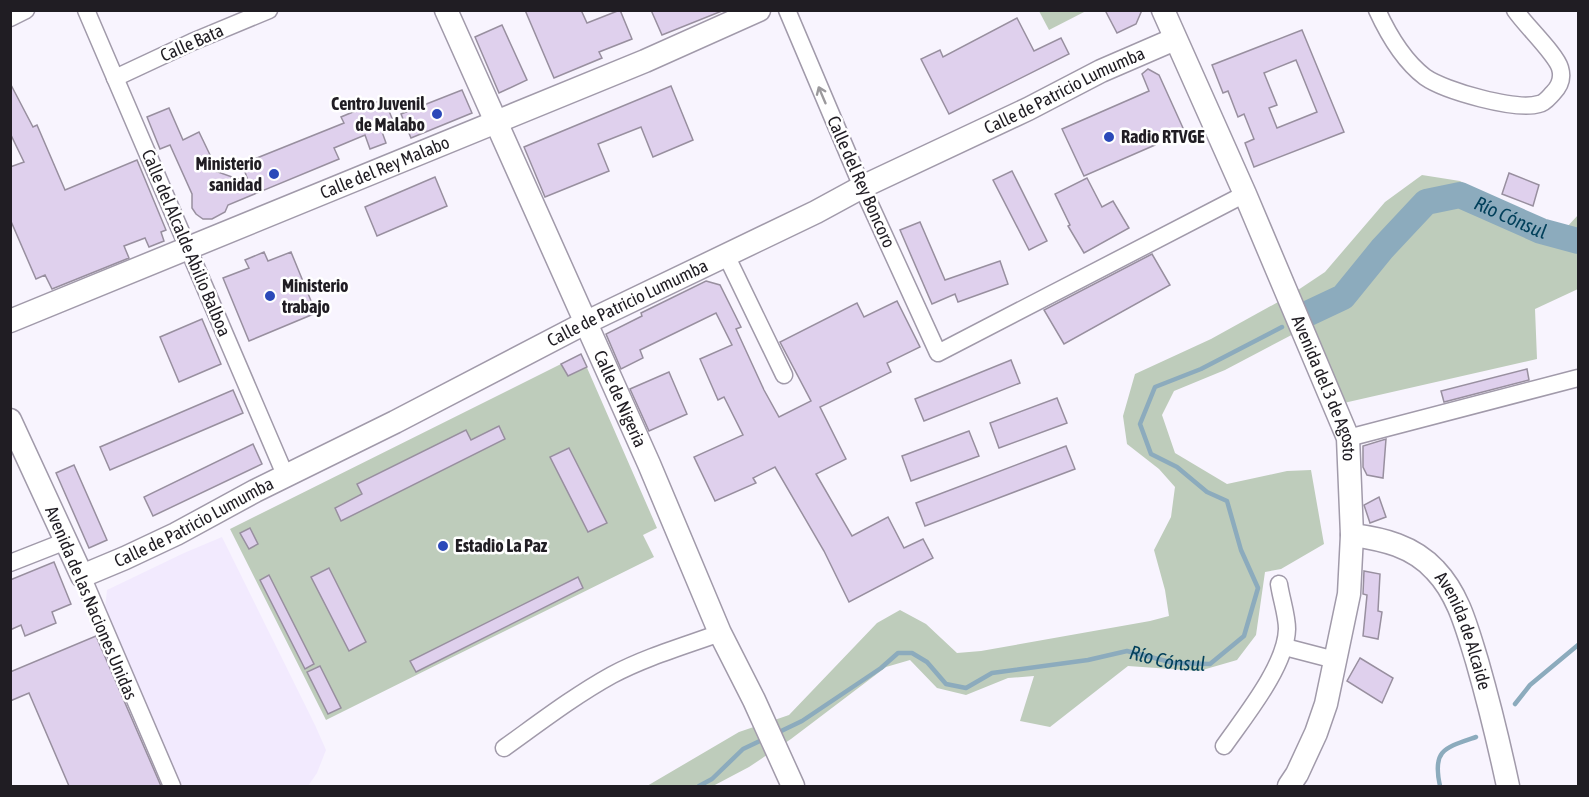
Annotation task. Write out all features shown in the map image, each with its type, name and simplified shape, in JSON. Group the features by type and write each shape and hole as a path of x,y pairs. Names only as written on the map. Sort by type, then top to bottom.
{"street":[{"path":"10,18 26,10"},
{"name":"Calle del Alcalde Abilio Balboa","path":"86,10 286,477"},
{"name":"Calle Bata","path":"115,78 192,42 269,10"},
{"name":"Calle de Nigeria","path":"446,10 649,464 720,633 773,739 793,786"},
{"name":"Calle del Rey Malabo","path":"10,321 645,61 759,10"},
{"name":"Calle del Rey Boncoro","path":"787,10 862,187 938,353 1245,194"},
{"name":"Avenida del 3 de Agosto","path":"1163,10 1245,194 1348,438 1352,535 1349,594 1326,704 1316,733 1289,786"},
{"path":"1377,10 1392,38 1413,65 1440,85 1496,102 1527,106 1542,104 1559,88 1560,66 1515,10"},
{"name":"Calle de Patricio Lumumba","path":"82,576 176,534 585,323 816,212 862,187 1028,109 1101,71 1176,39"},
{"path":"726,255 784,375"},
{"path":"1348,438 1578,378"},
{"name":"Avenida de las Naciones Unidas","path":"10,420 82,576 172,786"},
{"name":"Avenida de Alcaide","path":"1352,535 1380,539 1404,547 1434,568 1449,586 1467,628 1492,712 1508,786"},
{"path":"10,563 66,541"},
{"path":"1224,746 1263,690 1285,647 1287,627 1279,584"},
{"path":"504,748 612,675 644,660 720,633"},
{"path":"1285,647 1335,660"}],"shaded area":[{"path":"222,537 326,750 317,773 308,786 175,786 105,608 107,590"}],"green space":[{"path":"1039,11 1086,11 1049,30"},
{"path":"1422,175 1460,181 1520,212 1567,227 1578,215 1578,289 1535,309 1537,359 1335,405 1303,329 1225,370 1174,391 1162,415 1175,453 1227,484 1287,471 1311,470 1324,544 1281,569 1265,572 1256,635 1237,660 1199,671 1128,666 1050,727 1020,721 1034,676 1008,678 966,695 937,688 910,660 886,667 791,739 749,767 713,786 647,786 739,732 789,715 877,623 900,610 926,624 957,653 981,651 1169,616 1165,590 1154,550 1171,517 1175,487 1159,469 1127,444 1123,416 1135,374 1211,339 1289,296 1325,272 1385,202"},
{"name":"Estadio La Paz","path":"581,354 657,528 643,535 654,557 326,720 230,529"}],"building":[{"path":"525,10 581,10 587,23 620,10 632,39 599,52 602,58 554,78"},
{"path":"651,10 722,10 722,11 662,35"},
{"path":"1105,10 1142,10 1136,24 1117,33"},
{"path":"1017,18 1034,51 1061,38 1069,54 949,114 921,59 940,50 943,57"},
{"path":"502,25 527,80 499,93 475,37"},
{"path":"1302,30 1344,132 1254,167 1245,143 1254,139 1244,114 1238,117 1228,91 1223,93 1212,65","holes":["1296,60 1317,112 1277,128 1269,108 1277,105 1264,73"]},
{"name":"Radio RTVGE","path":"1148,69 1159,75 1183,128 1152,138 1155,145 1084,176 1062,129 1149,91 1142,74"},
{"path":"10,83 33,127 37,125 65,190 137,160 166,230 161,232 164,241 149,247 145,238 124,246 129,258 52,289 45,275 36,279 10,219 10,167 24,162 10,133"},
{"path":"671,86 693,140 653,157 641,127 598,144 609,171 545,197 524,147"},
{"name":"Centro Juvenil de Malabo","path":"462,90 472,113 411,138 401,114"},
{"name":"Ministerio sanidad","path":"384,99 394,123 381,129 386,143 370,149 365,135 334,148 339,159 228,205 225,212 212,219 203,219 192,208 192,194 170,145 160,149 147,117 169,108 183,140 199,132 212,159 198,165 249,183 242,164 344,123 341,117"},
{"path":"1012,171 1047,241 1029,250 993,180"},
{"path":"1509,173 1539,185 1533,206 1502,194"},
{"path":"435,177 447,206 377,236 365,207"},
{"path":"1087,178 1102,207 1113,201 1129,228 1084,253 1068,226 1070,225 1055,194"},
{"path":"920,222 945,280 1000,261 1008,284 958,302 955,294 932,304 900,230"},
{"name":"Ministerio trabajo","path":"264,252 268,261 291,252 316,313 249,341 223,278 249,268 245,260"},
{"path":"1152,254 1170,285 1064,344 1044,310"},
{"path":"706,281 720,285 741,327 736,329 779,417 811,401 780,342 857,303 864,317 897,301 920,347 887,363 891,372 820,407 846,459 816,474 852,536 888,517 904,548 923,539 933,558 849,602 824,551 775,467 753,478 756,483 715,501 694,457 743,435 724,397 718,400 700,359 732,345 716,313 640,350 643,358 621,369 606,334 642,316 641,313"},
{"path":"202,319 221,364 179,382 160,337"},
{"path":"581,354 587,367 568,376 561,364"},
{"path":"1011,360 1020,383 924,421 915,399"},
{"path":"1527,369 1529,380 1444,402 1441,391"},
{"path":"669,372 687,414 649,431 630,389"},
{"path":"233,390 243,413 110,470 100,447"},
{"path":"1057,398 1067,423 999,448 990,423"},
{"path":"499,426 505,439 341,521 335,508 362,494 357,484 466,430 471,440"},
{"path":"969,431 979,456 911,481 902,456"},
{"path":"1386,439 1383,478 1367,475 1363,467 1363,446"},
{"path":"253,444 262,464 153,516 144,497"},
{"path":"1066,446 1075,469 925,526 916,503"},
{"path":"569,448 607,523 588,532 550,457"},
{"path":"74,465 107,540 89,548 56,473"},
{"path":"1379,497 1386,517 1370,523 1364,505"},
{"path":"250,528 258,544 249,549 240,533"},
{"path":"54,562 71,604 52,612 56,623 25,636 21,625 10,630 10,580"},
{"path":"329,568 366,642 349,651 311,577"},
{"path":"1364,571 1380,574 1378,611 1382,612 1378,639 1363,636 1367,595 1363,594"},
{"path":"269,575 314,664 305,669 260,580"},
{"path":"578,577 583,588 416,672 410,661"},
{"path":"96,636 161,786 69,786 29,693 10,701 10,672"},
{"path":"1360,658 1393,678 1382,703 1347,681"},
{"path":"320,666 341,708 328,714 307,672"}],"waterway":[{"name":"Río Cónsul","path":"1309,313 1343,297 1382,249 1426,202 1460,195 1541,231 1578,241"},
{"name":"Río Cónsul","path":"777,733 802,721 881,668 898,653 912,653 927,662 946,684 966,688 992,673 1088,660 1127,651 1174,663 1210,664 1244,636 1258,588 1241,550 1227,501 1207,492 1177,467 1151,454 1140,424 1155,387 1201,369 1282,327"},
{"path":"1515,704 1530,685 1578,645"},
{"path":"1440,786 1438,765 1443,752 1456,744 1476,737"},
{"name":"Río Cónsul","path":"699,786 712,779 743,749 764,739"}],"place":[{"name":"Centro Juvenil de Malabo","path":"437,114"},
{"name":"Radio RTVGE","path":"1109,137"},
{"name":"Ministerio sanidad","path":"274,174"},
{"name":"Ministerio trabajo","path":"270,296"},
{"name":"Estadio La Paz","path":"443,546"}]}
